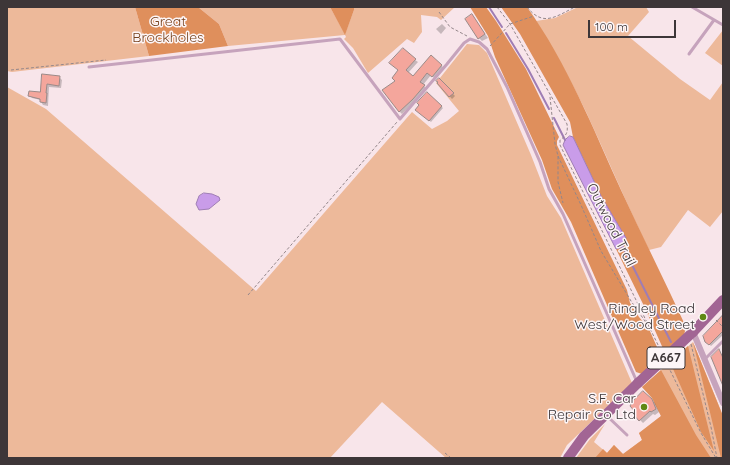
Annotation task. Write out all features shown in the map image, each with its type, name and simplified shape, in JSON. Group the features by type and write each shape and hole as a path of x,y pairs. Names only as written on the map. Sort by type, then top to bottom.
{"main road":[{"name":"A667","path":"568,458 584,436 691,334 723,300"}],"street":[{"path":"691,334 705,359 723,403"}],"lane":[{"path":"692,7 723,25"},
{"path":"689,54 714,20"},
{"path":"89,67 340,39 400,119 464,43 470,39 479,42 487,49 507,87 540,162 549,189 560,209 638,383"},
{"path":"705,359 723,341"},
{"path":"606,414 627,435"}],"path":[{"name":"Outwood Trail","path":"497,7 510,24 550,97 567,124 568,131 560,140 560,145 664,356"},
{"path":"527,7 534,16 542,19 557,16 575,7"},
{"path":"439,12 450,27 459,31 470,39"},
{"path":"487,49 510,24 534,16"},
{"path":"11,70 106,60"},
{"path":"550,97 555,144 558,156 602,251 631,301 650,328"},
{"path":"248,295 400,119"},
{"path":"558,156 558,182 563,202 560,209"},
{"path":"710,314 723,327"},
{"path":"691,334 711,427 716,458"},
{"path":"667,363 701,433 716,458"},
{"path":"445,453 451,458"}],"shaded area":[{"path":"7,7 135,7 149,56 12,72 7,71"},
{"path":"198,7 330,7 345,34 354,7 455,7 441,20 437,17 421,15 422,32 414,43 407,39 368,73 353,48 344,39 346,37 345,35 228,46 219,24"},
{"path":"578,7 646,7 649,12 628,36 680,79 710,100 723,82 723,211 710,227 688,210 661,247 649,250 581,102 563,67 536,21 555,18"},
{"path":"723,30 723,66 705,53"},
{"path":"467,44 479,45 487,53 547,196 561,218 632,383 567,445 560,458 446,458 382,402 330,458 7,458 7,87 46,109 256,291 412,112 432,129 447,121 459,111 436,83"},
{"path":"570,136 573,137 601,196 626,238 623,247 616,249 563,145 565,140"},
{"path":"204,193 219,197 220,200 209,209 199,210 196,204 199,196"},
{"path":"693,342 723,416 723,458 576,458 590,439 605,424 594,442 607,453 614,445 623,454 642,440 639,433 661,416 652,398 642,387"}],"green space":[{"name":"Great Brockholes","path":"135,7 198,7 219,24 228,46 149,56"},
{"path":"330,7 354,7 345,35"},
{"path":"470,7 486,7 526,69 559,137 557,145 627,290 630,303 649,329 661,356 642,374 636,372 571,222 552,189 542,160 495,57 488,36"},
{"path":"501,7 527,7 555,50 590,120 629,207 686,327 684,335 665,353 616,249 623,247 626,238 601,196 573,137 570,122 520,34"},
{"path":"693,342 723,416 723,458 721,458"},
{"path":"688,346 714,451 701,432 670,362"},
{"path":"661,370 696,435 711,458 595,458 603,449 607,453 614,445 623,454 642,440 639,433 661,416 652,398 642,387"}],"building":[{"path":"472,14 485,34 478,39 465,19"},
{"path":"403,48 416,59 406,70 413,76 431,55 442,65 432,77 427,73 420,82 425,85 399,112 382,90 395,81 392,78 398,70 389,63"},
{"path":"42,74 60,76 59,86 47,84 46,103 40,102 40,99 28,96 29,91 40,92"},
{"path":"439,78 454,93 449,97 437,83 438,82 436,81"},
{"path":"427,92 442,106 429,121 415,110 419,105 417,103"},
{"path":"723,315 723,331 709,345 705,342 703,336"},
{"path":"719,349 723,358 723,386 711,357"},
{"name":"S.F. Car Repair Co Ltd","path":"643,391 652,399 656,409 651,412 650,411 639,421 634,415 636,413 630,406"}],"waterway":[{"path":"489,7 502,27"},
{"path":"506,33 528,69 549,109"},
{"path":"554,118 565,140"},
{"path":"623,247 671,342"}],"place":[{"name":"Ringley Road West/Wood Street","path":"703,317"},
{"name":"S.F. Car Repair Co Ltd","path":"644,407"}]}
